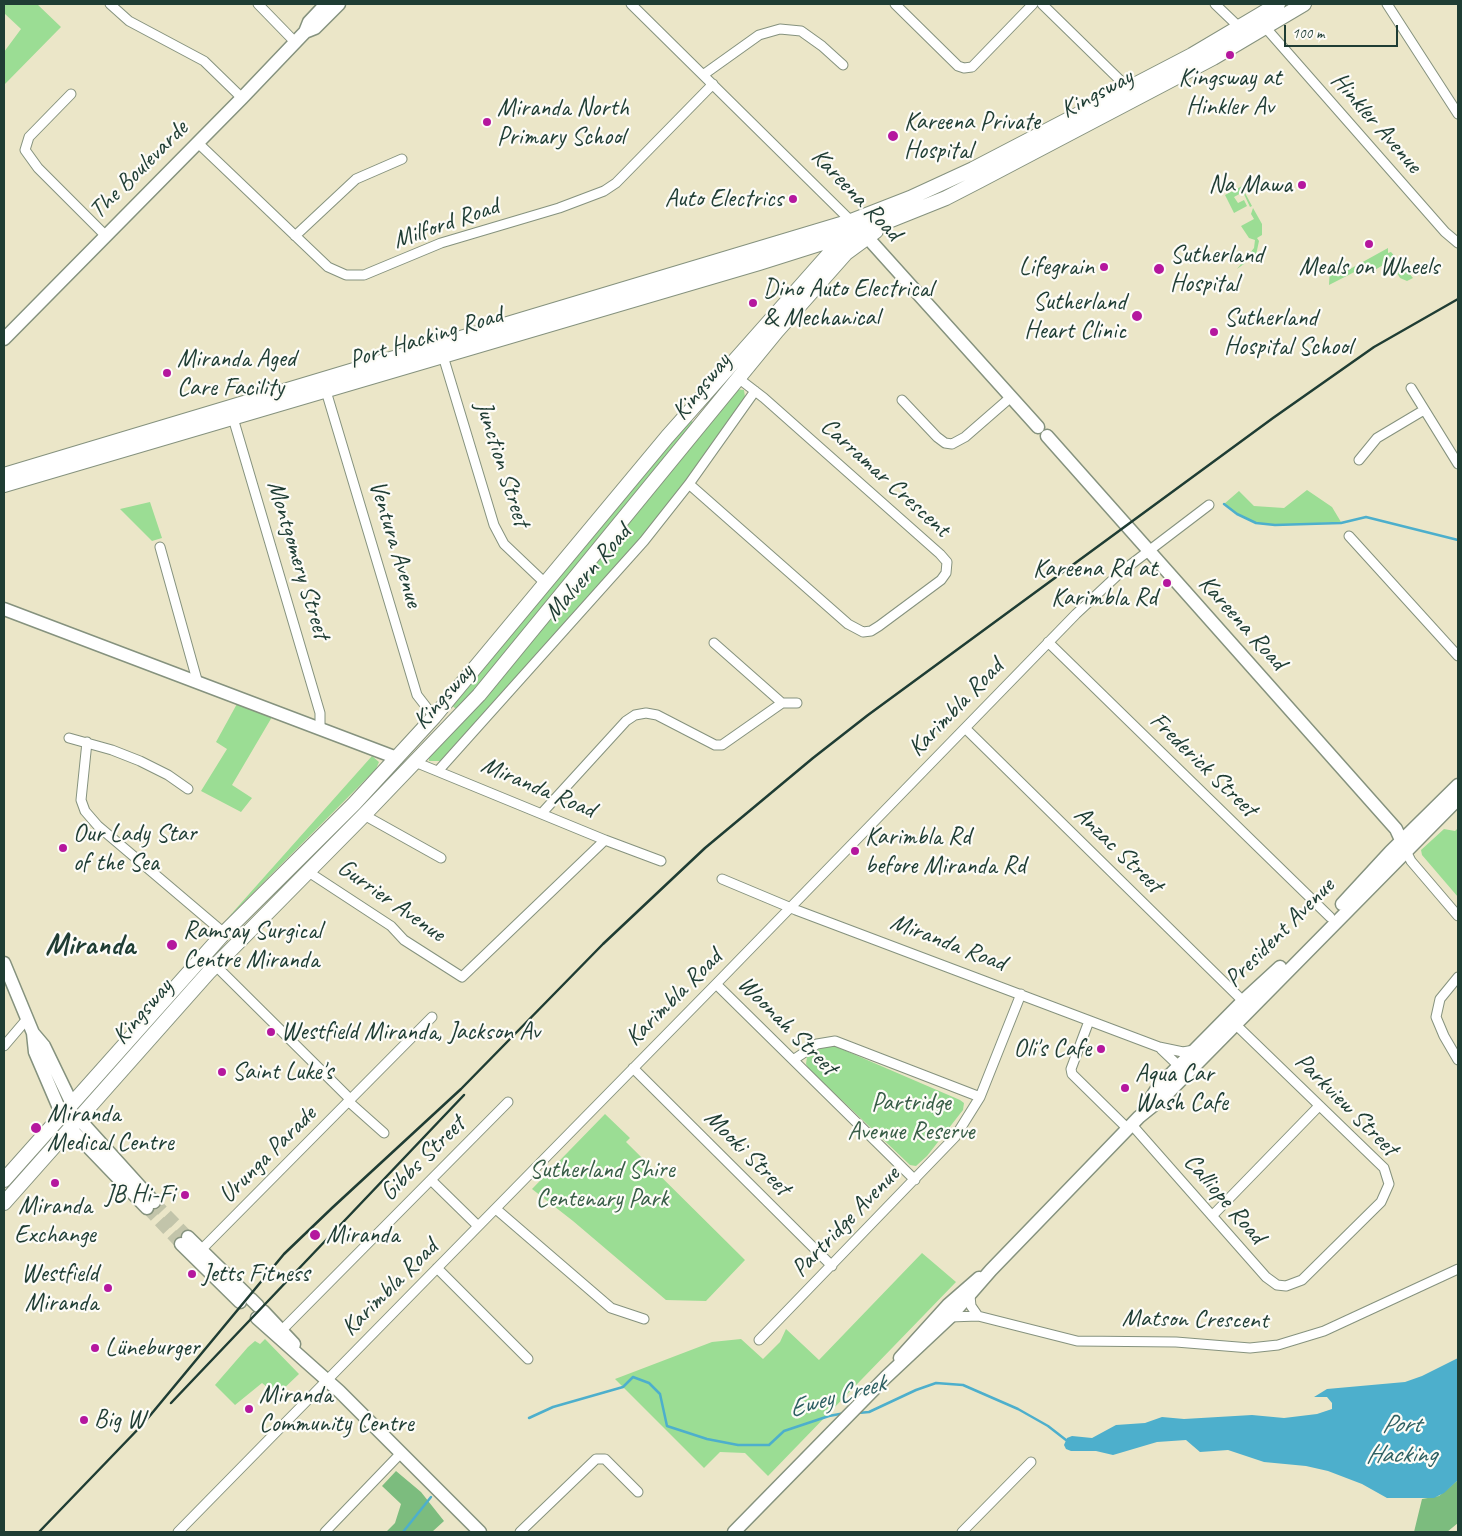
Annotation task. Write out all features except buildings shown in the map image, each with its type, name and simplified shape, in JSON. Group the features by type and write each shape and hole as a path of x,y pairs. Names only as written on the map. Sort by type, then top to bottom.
{"main road":[{"name":"The Boulevarde","path":"4,339 296,42 305,32 309,22 326,4"},
{"name":"The Boulevarde","path":"305,32 315,28 339,4"},
{"name":"Kingsway","path":"1261,21 1278,4"},
{"name":"Kingsway","path":"859,229 905,215 946,198 1261,21 1304,4"},
{"name":"Kingsway","path":"4,1202 215,965 364,816 479,694 738,378 841,259 859,229 891,206 973,170 1133,93"},
{"name":"Port Hacking Road","path":"441,350 846,236 859,229"},
{"name":"Port Hacking Road","path":"4,485 324,385 859,229"},
{"name":"Kareena Road","path":"859,229 1043,431 1396,829 1404,846"},
{"name":"Kingsway","path":"4,1180 224,934 354,804 434,717 726,369 846,236"},
{"path":"790,252 799,254 806,263 805,274 798,288"},
{"path":"726,369 738,378"},
{"name":"Port Hacking Road","path":"4,475 231,413"},
{"path":"4,609 88,642 197,680 397,758"},
{"name":"Miranda Road","path":"397,758 415,762"},
{"name":"President Avenue","path":"1133,1124 1158,1087 1177,1067 1194,1050 1235,1024 1404,846 1458,785"},
{"name":"President Avenue","path":"734,1532 886,1377 950,1317 991,1270 1133,1124 1165,1096 1243,1001 1290,958 1404,846 1458,799"},
{"name":"Gurrier Avenue","path":"294,862 307,871"},
{"path":"205,955 215,965"},
{"path":"4,963 33,1033 44,1046 72,1104 75,1124"},
{"path":"33,1033 35,1052 62,1115 75,1124 150,1205"},
{"path":"184,1241 328,1380 480,1532"},
{"name":"President Avenue","path":"886,1377 912,1342 948,1305 963,1290 991,1270"},
{"path":"251,1306 282,1330 316,1369"}],"street":[{"path":"110,4 129,21 204,61 242,98"},
{"path":"258,4 296,42"},
{"name":"Kareena Road","path":"632,4 859,229"},
{"path":"894,4 958,66 964,68 972,67 1033,4"},
{"path":"1042,4 1133,93"},
{"path":"1215,4 1242,33"},
{"path":"1387,4 1455,102 1458,114"},
{"name":"Hinkler Avenue","path":"1261,21 1445,232 1458,243"},
{"path":"704,75 759,35 780,29 801,31 822,46 843,65"},
{"name":"Milford Road","path":"198,143 328,268 346,275 364,275 441,243 559,208 604,191 616,183 713,84"},
{"path":"71,94 29,136 25,150 38,168 106,236"},
{"path":"295,236 356,179 402,159"},
{"name":"Junction Street","path":"441,350 494,525 504,544 545,584"},
{"name":"Carramar Crescent","path":"689,484 855,629 871,631 941,580 946,572 947,562 940,554 738,378"},
{"name":"Ventura Avenue","path":"324,385 417,695 434,717"},
{"path":"1411,388 1458,464"},
{"name":"Malvern Road","path":"438,772 644,541 689,484 754,392"},
{"path":"902,400 941,440 952,444 965,438 1011,397"},
{"path":"1359,460 1377,438 1424,410"},
{"name":"Montgomery Street","path":"231,413 320,713 320,727"},
{"name":"Karimbla Road","path":"178,1532 716,984 1048,642 1121,572 1209,505"},
{"path":"1349,536 1458,656"},
{"path":"160,547 197,680"},
{"name":"Frederick Street","path":"1048,642 1330,917"},
{"path":"714,643 782,703"},
{"path":"542,814 626,721 636,715 657,715 715,745 722,745 782,703 797,703"},
{"name":"Anzac Street","path":"965,728 1243,1001"},
{"path":"69,738 140,761 168,775 188,789"},
{"path":"86,742 81,800 85,811 98,826 224,934"},
{"name":"Miranda Road","path":"415,762 661,861"},
{"path":"364,816 441,858"},
{"name":"Gurrier Avenue","path":"307,871 391,926 404,940 462,977 605,840"},
{"path":"1404,846 1411,861 1458,916"},
{"name":"Miranda Road","path":"722,879 790,908 1021,994 1158,1048 1183,1052 1194,1050"},
{"path":"215,965 384,1133"},
{"path":"1458,977 1440,999 1436,1017 1444,1036 1458,1060"},
{"name":"Woonah Street","path":"716,984 915,1180"},
{"name":"Partridge Avenue","path":"759,1340 955,1137 980,1096 1021,994"},
{"name":"Urunga Parade","path":"198,1254 432,1017"},
{"path":"4,1046 27,1019"},
{"name":"Calliope Road","path":"1089,1021 1071,1069 1072,1074 1133,1124 1269,1280 1282,1286 1294,1284"},
{"name":"Parkview Street","path":"1235,1024 1382,1164 1387,1172 1390,1184 1386,1196 1375,1209 1304,1278 1294,1284"},
{"path":"1177,1067 1186,1068 1212,1040"},
{"path":"793,1060 817,1044 838,1042 980,1096"},
{"name":"Miranda Road","path":"1158,1048 1169,1056 1177,1067"},
{"name":"Mooki Street","path":"633,1068 832,1266"},
{"name":"Gibbs Street","path":"282,1330 508,1102"},
{"path":"1212,1216 1319,1106"},
{"path":"430,1180 478,1226"},
{"path":"496,1209 611,1308 644,1319"},
{"path":"437,1268 528,1359"},
{"name":"Matson Crescent","path":"950,1317 978,1316 1077,1341 1176,1342 1250,1348 1278,1345 1324,1331 1458,1269"},
{"path":"970,1296 971,1306 978,1316"},
{"path":"325,1532 402,1453"},
{"path":"520,1532 596,1459 605,1459 638,1492"},
{"path":"962,1532 1032,1462"}],"green space":[{"path":"4,4 37,4 61,27 4,85 4,52 21,29 4,13"},
{"path":"1246,184 1244,191 1252,206 1250,207 1243,192 1234,197 1238,203 1244,200 1247,206 1234,213 1225,195"},
{"path":"1253,208 1262,224 1262,235 1257,238 1259,241 1256,255 1237,269 1254,248 1255,240 1249,238 1241,226 1254,219 1251,214"},
{"path":"1388,248 1388,253 1391,252 1413,278 1407,281 1400,278 1390,261 1373,271 1368,265 1329,285 1330,267 1343,260 1350,269"},
{"path":"736,389 744,390 746,404 689,484 447,761 429,761 429,756 456,709 447,701 689,419 698,426"},
{"path":"1307,490 1332,507 1341,522 1275,525 1256,523 1237,514 1224,504 1239,491 1254,506 1284,508"},
{"path":"150,502 162,538 152,541 120,509"},
{"path":"238,702 272,717 232,785 252,798 241,812 201,791 227,749 216,742"},
{"path":"372,756 379,762 376,769 225,921"},
{"path":"1458,828 1458,897 1422,855 1421,850 1444,829 1455,831"},
{"name":"Partridge Avenue Reserve","path":"822,1046 837,1047 960,1100 964,1103 963,1110 927,1156 916,1166 910,1165 809,1069 806,1064 807,1057 810,1052"},
{"name":"Sutherland Shire Centenary Park","path":"605,1114 630,1138 626,1142 745,1260 706,1301 666,1300 573,1221 532,1189"},
{"path":"922,1253 956,1282 768,1476 745,1453 720,1452 704,1468 615,1379 712,1342 741,1339 763,1359 780,1342 786,1329 819,1360"},
{"path":"265,1339 299,1374 277,1395 262,1383 235,1405 215,1385 248,1347 255,1341 260,1344"},
{"path":"396,1471 421,1492 444,1521 432,1532 386,1532 395,1523 401,1504 382,1486"},
{"path":"1458,1480 1458,1523 1447,1532 1414,1532 1422,1499 1439,1496"}],"water":[{"name":"Port Hacking","path":"1458,1358 1458,1480 1444,1493 1434,1498 1387,1498 1362,1484 1328,1471 1306,1466 1264,1462 1228,1450 1200,1452 1186,1440 1157,1442 1113,1455 1096,1451 1071,1451 1066,1449 1064,1445 1067,1438 1072,1436 1092,1438 1116,1425 1145,1423 1162,1417 1184,1419 1252,1415 1284,1418 1317,1414 1332,1409 1332,1403 1327,1397 1314,1397 1327,1389 1405,1382 1422,1376"}],"waterway":[{"path":"1224,504 1237,514 1256,523 1275,525 1341,523 1366,517 1458,540"},
{"name":"Ewey Creek","path":"529,1418 553,1407 623,1387 633,1377 649,1383 660,1394 667,1426 707,1439 738,1445 769,1445 784,1431 829,1416 845,1413"},
{"name":"Ewey Creek","path":"858,1413 869,1412 916,1390 936,1383 963,1385 1018,1409 1048,1426 1066,1440"},
{"name":"Ewey Creek","path":"403,1532 431,1497"}],"tunnel":[{"path":"154,1202 188,1237"},
{"path":"147,1208 181,1244"}],"railway":[{"path":"39,1532 143,1424 284,1254 461,1089 603,944 705,848 868,715 1273,418 1374,347 1458,299"},
{"path":"171,1403 464,1095"}],"place":[{"name":"Kingsway at Hinkler Av","path":"1230,55"},
{"name":"Miranda North Primary School","path":"487,122"},
{"name":"Kareena Private Hospital","path":"893,136"},
{"name":"Na Mawa","path":"1302,185"},
{"name":"Auto Electrics","path":"793,199"},
{"name":"Meals on Wheels","path":"1369,244"},
{"name":"Lifegrain","path":"1104,267"},
{"name":"Sutherland Hospital","path":"1159,269"},
{"name":"Dino Auto Electrical & Mechanical","path":"753,303"},
{"name":"Sutherland Heart Clinic","path":"1137,316"},
{"name":"Sutherland Hospital School","path":"1214,332"},
{"name":"Miranda Aged Care Facility","path":"167,373"},
{"name":"Kareena Rd at Karimbla Rd","path":"1167,583"},
{"name":"Our Lady Star of the Sea","path":"63,848"},
{"name":"Karimbla Rd before Miranda Rd","path":"855,851"},
{"name":"Ramsay Surgical Centre Miranda","path":"172,945"},
{"name":"Westfield Miranda, Jackson Av","path":"271,1032"},
{"name":"Oli's Cafe","path":"1101,1049"},
{"name":"Saint Luke's","path":"222,1072"},
{"name":"Aqua Car Wash Cafe","path":"1125,1088"},
{"name":"Miranda Medical Centre","path":"36,1128"},
{"name":"Miranda Exchange","path":"55,1183"},
{"name":"JB Hi-Fi","path":"185,1195"},
{"name":"Miranda","path":"315,1235"},
{"name":"Jetts Fitness","path":"192,1274"},
{"name":"Westfield Miranda","path":"108,1288"},
{"name":"Lüneburger","path":"95,1348"},
{"name":"Miranda Community Centre","path":"249,1409"},
{"name":"Big W","path":"84,1420"}],"district":[{"name":"Miranda","path":"90,946"}]}
